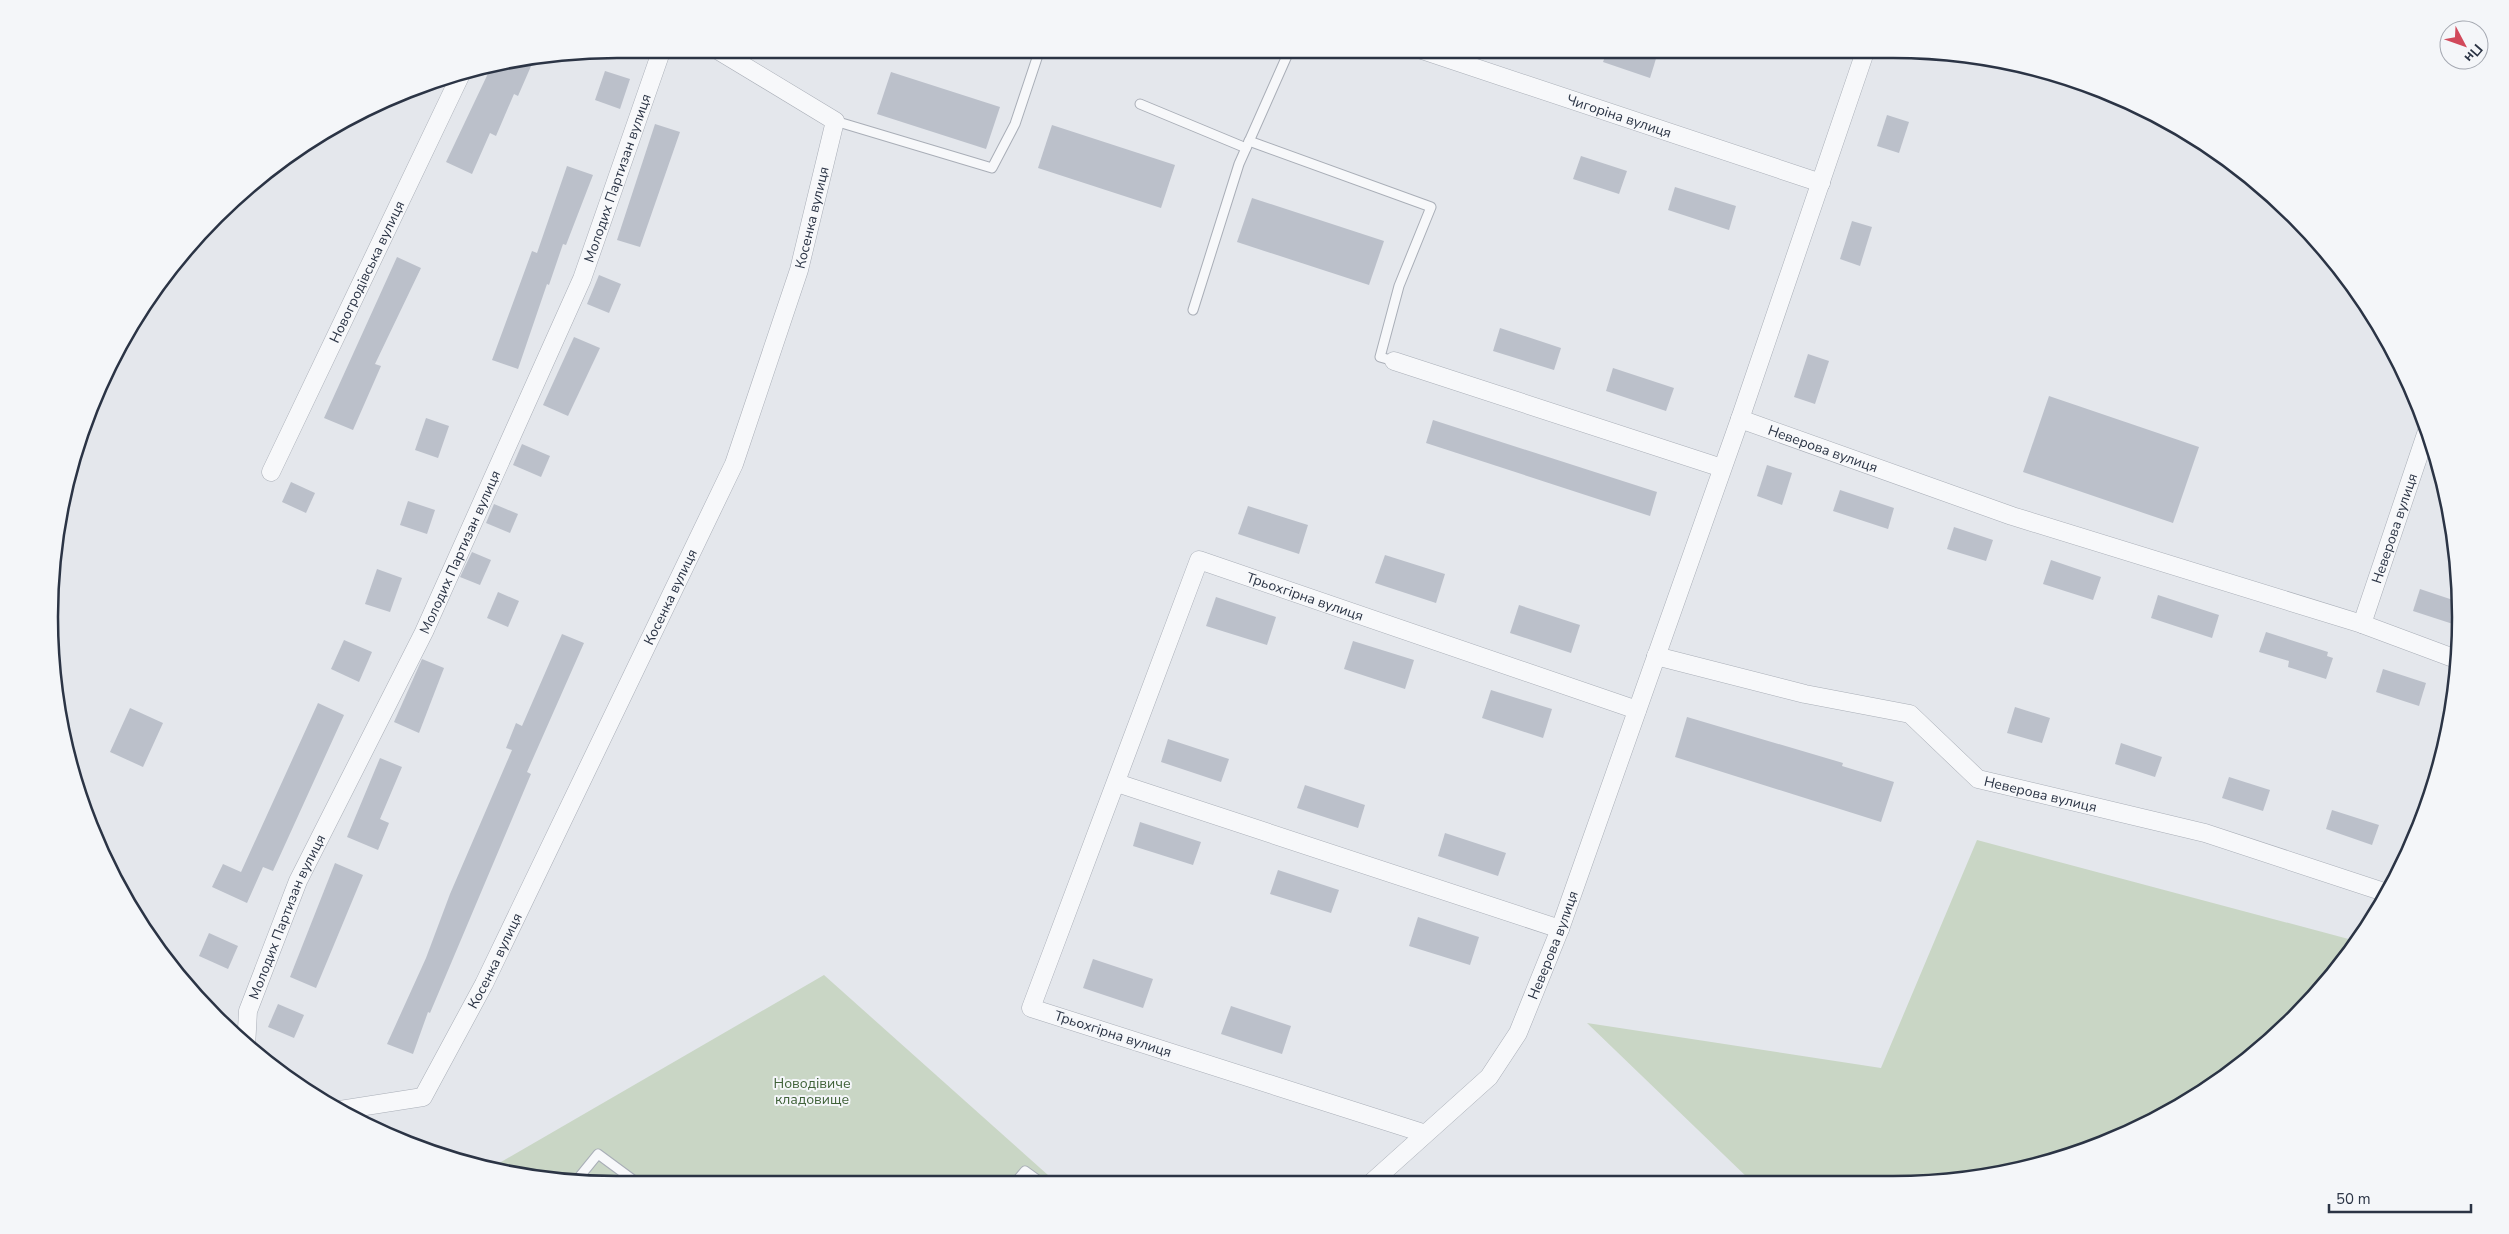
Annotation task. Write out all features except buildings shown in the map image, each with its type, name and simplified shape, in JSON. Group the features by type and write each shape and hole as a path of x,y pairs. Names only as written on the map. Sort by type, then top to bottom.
{"street":[{"name":"Молодих Партизан вулиця","path":"247,1037 248,1011 298,881 424,632 582,279 659,58"},
{"path":"731,58 835,121"},
{"name":"Чигоріна вулиця","path":"1447,58 1821,183"},
{"name":"Неверова вулиця","path":"1378,1176 1423,1134 1489,1078 1518,1033 1560,929 1740,419 1863,58"},
{"name":"Новогродівська вулиця","path":"271,472 458,81"},
{"name":"Косенка вулиця","path":"350,1108 423,1097 484,984 734,464 799,270 835,121"},
{"path":"1394,361 1722,468"},
{"name":"Неверова вулиця","path":"1740,419 2012,516 2362,624 2450,657"},
{"name":"Неверова вулиця","path":"2362,624 2423,442"},
{"name":"Трьохгірна вулиця","path":"1423,1134 1031,1008 1117,783 1199,560 1637,710"},
{"name":"Неверова вулиця","path":"1656,656 1806,694 1910,714 1978,779 2205,833 2380,891"},
{"path":"1117,783 1560,929"}],"lane":[{"path":"835,121 992,168 1015,124 1037,58"},
{"path":"1193,310 1238,164 1286,58"},
{"path":"1140,104 1247,144 1431,207 1399,286 1380,357 1394,361"},
{"path":"581,1175 598,1154 628,1176"},
{"path":"1021,1176 1025,1171 1032,1176"}],"green space":[{"path":"1977,840 2349,939 2313,986 2261,1038 2233,1061 2172,1102 2106,1134 2072,1147 2001,1166 1965,1172 1892,1176 1746,1176 1587,1023 1881,1068"},
{"name":"Новодівиче кладовище","path":"824,975 1049,1176 617,1176 544,1172 498,1164"}]}
